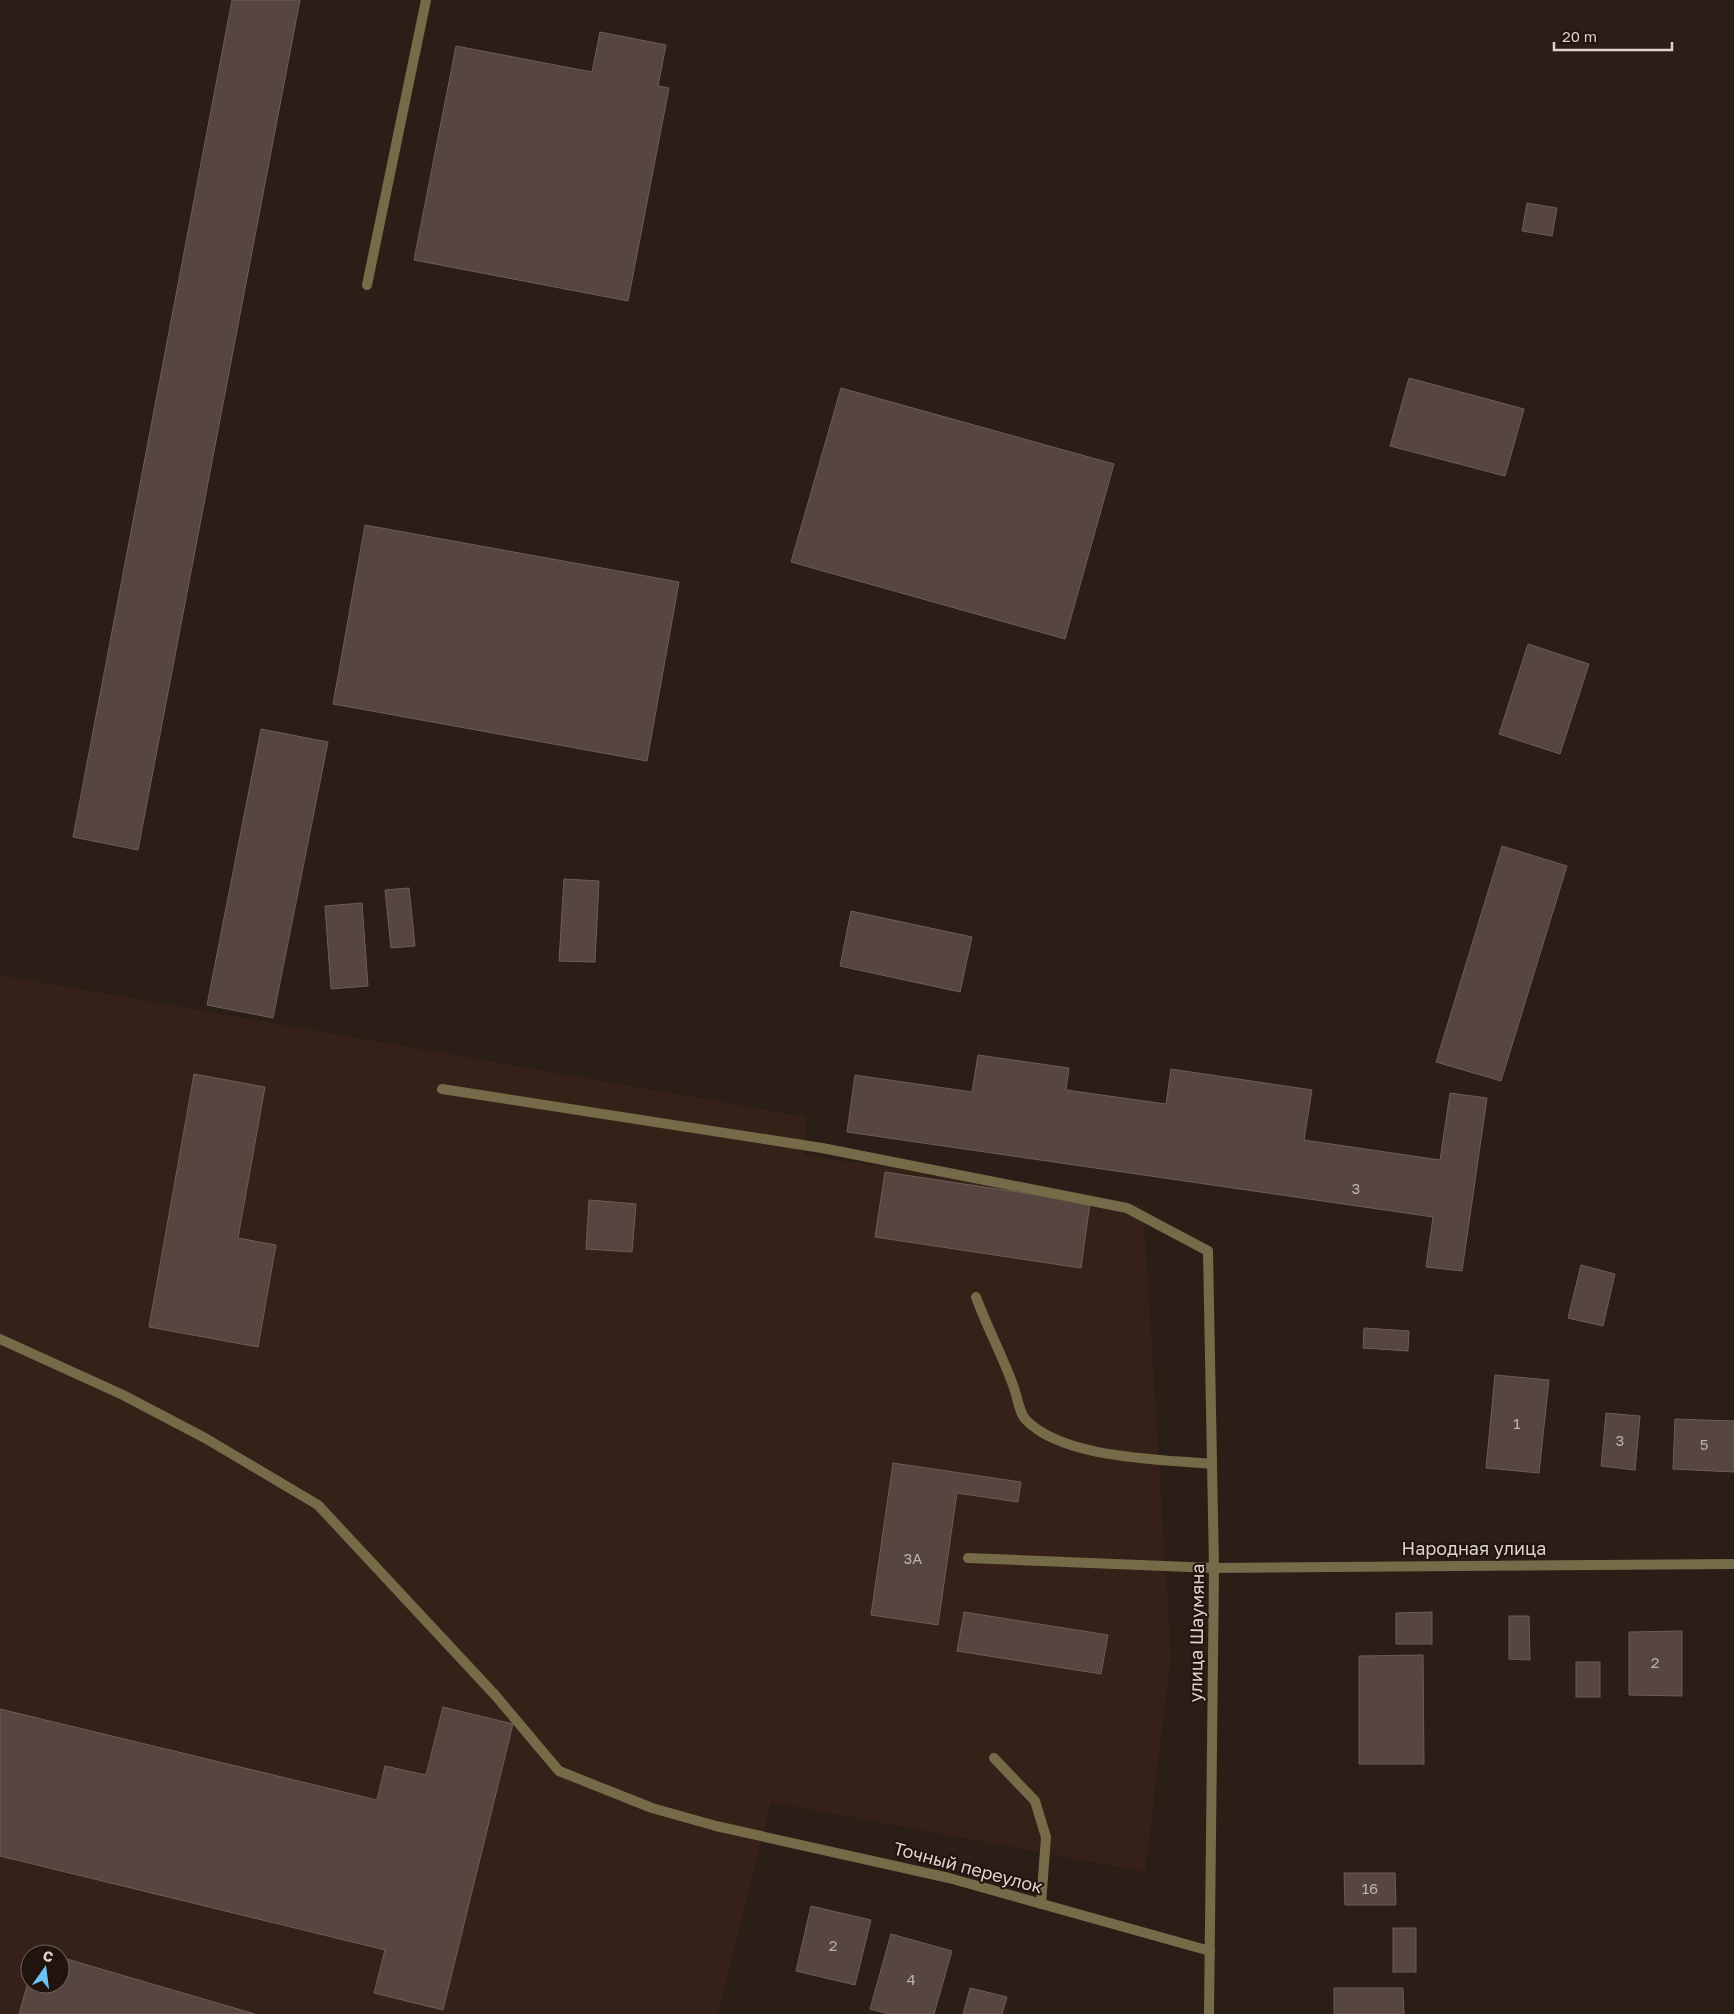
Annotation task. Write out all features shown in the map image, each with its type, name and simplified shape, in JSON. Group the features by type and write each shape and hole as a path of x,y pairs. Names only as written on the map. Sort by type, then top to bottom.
{"street":[{"path":"367,285 426,0"},
{"name":"улица Шаумяна","path":"442,1089 822,1148 1128,1208 1208,1252 1214,1568 1209,2014"},
{"path":"976,1297 1013,1384 1025,1419 1053,1440 1096,1452 1212,1464"},
{"name":"Точный переулок","path":"0,1339 123,1395 205,1438 318,1505 494,1695 559,1771 652,1808 716,1826 950,1878 1210,1951"},
{"name":"Народная улица","path":"968,1558 1214,1568 1734,1564"},
{"path":"994,1758 1035,1801 1046,1837 1041,1904"}],"shaded area":[{"path":"0,975 806,1117 804,1155 1143,1205 1171,1657 1145,1872 771,1802 718,2014 0,2014"}],"building":[{"path":"232,0 300,0 138,850 73,837"},
{"path":"600,32 666,45 658,86 669,88 628,301 414,260 456,46 592,72"},
{"path":"1527,203 1557,208 1552,236 1522,231"},
{"path":"1409,378 1524,409 1505,476 1390,446"},
{"path":"841,388 1114,464 1065,639 791,562"},
{"path":"365,525 679,582 647,761 333,704"},
{"path":"1528,644 1589,664 1560,754 1499,734"},
{"path":"261,729 328,742 273,1018 207,1005"},
{"path":"1502,846 1567,866 1501,1081 1436,1062"},
{"path":"564,879 599,881 595,962 559,961"},
{"path":"409,888 415,946 391,948 385,890"},
{"path":"362,903 368,986 331,989 325,906"},
{"path":"851,911 972,937 960,992 840,966"},
{"path":"978,1055 1069,1068 1066,1090 1166,1104 1171,1069 1312,1090 1304,1140 1440,1160 1450,1093 1487,1098 1462,1271 1426,1267 1433,1217 847,1132 855,1075 972,1092"},
{"path":"194,1074 265,1087 238,1238 276,1245 258,1347 149,1327"},
{"path":"885,1172 1090,1203 1081,1268 875,1237"},
{"path":"589,1200 636,1204 632,1252 586,1249"},
{"path":"1581,1265 1615,1274 1603,1326 1568,1318"},
{"path":"1364,1328 1409,1331 1408,1351 1363,1348"},
{"path":"1495,1375 1549,1380 1539,1473 1486,1468"},
{"path":"1606,1413 1640,1416 1635,1470 1601,1466"},
{"path":"1675,1419 1734,1421 1734,1472 1673,1469"},
{"path":"893,1463 1021,1482 1018,1502 957,1493 938,1625 871,1615"},
{"path":"964,1612 1108,1635 1101,1674 957,1651"},
{"path":"1432,1612 1432,1644 1396,1644 1396,1613"},
{"path":"1509,1616 1529,1616 1530,1660 1509,1659"},
{"path":"1682,1631 1682,1696 1629,1695 1629,1632"},
{"path":"1423,1655 1424,1764 1359,1764 1359,1656"},
{"path":"1576,1662 1600,1662 1600,1697 1576,1697"},
{"path":"443,1707 513,1724 443,2010 374,1993 385,1950 0,1856 0,1709 377,1800 385,1766 426,1775"},
{"path":"1344,1873 1395,1873 1396,1905 1345,1905"},
{"path":"811,1906 871,1920 855,1985 796,1971"},
{"path":"1393,1928 1416,1928 1416,1972 1393,1972"},
{"path":"891,1934 952,1951 934,2014 889,2014 870,2009"},
{"path":"70,1960 255,2014 19,2014 25,1994 70,1994"},
{"path":"970,1988 1007,1997 1002,2014 963,2014"},
{"path":"1334,1988 1403,1988 1404,2014 1334,2014"}]}
